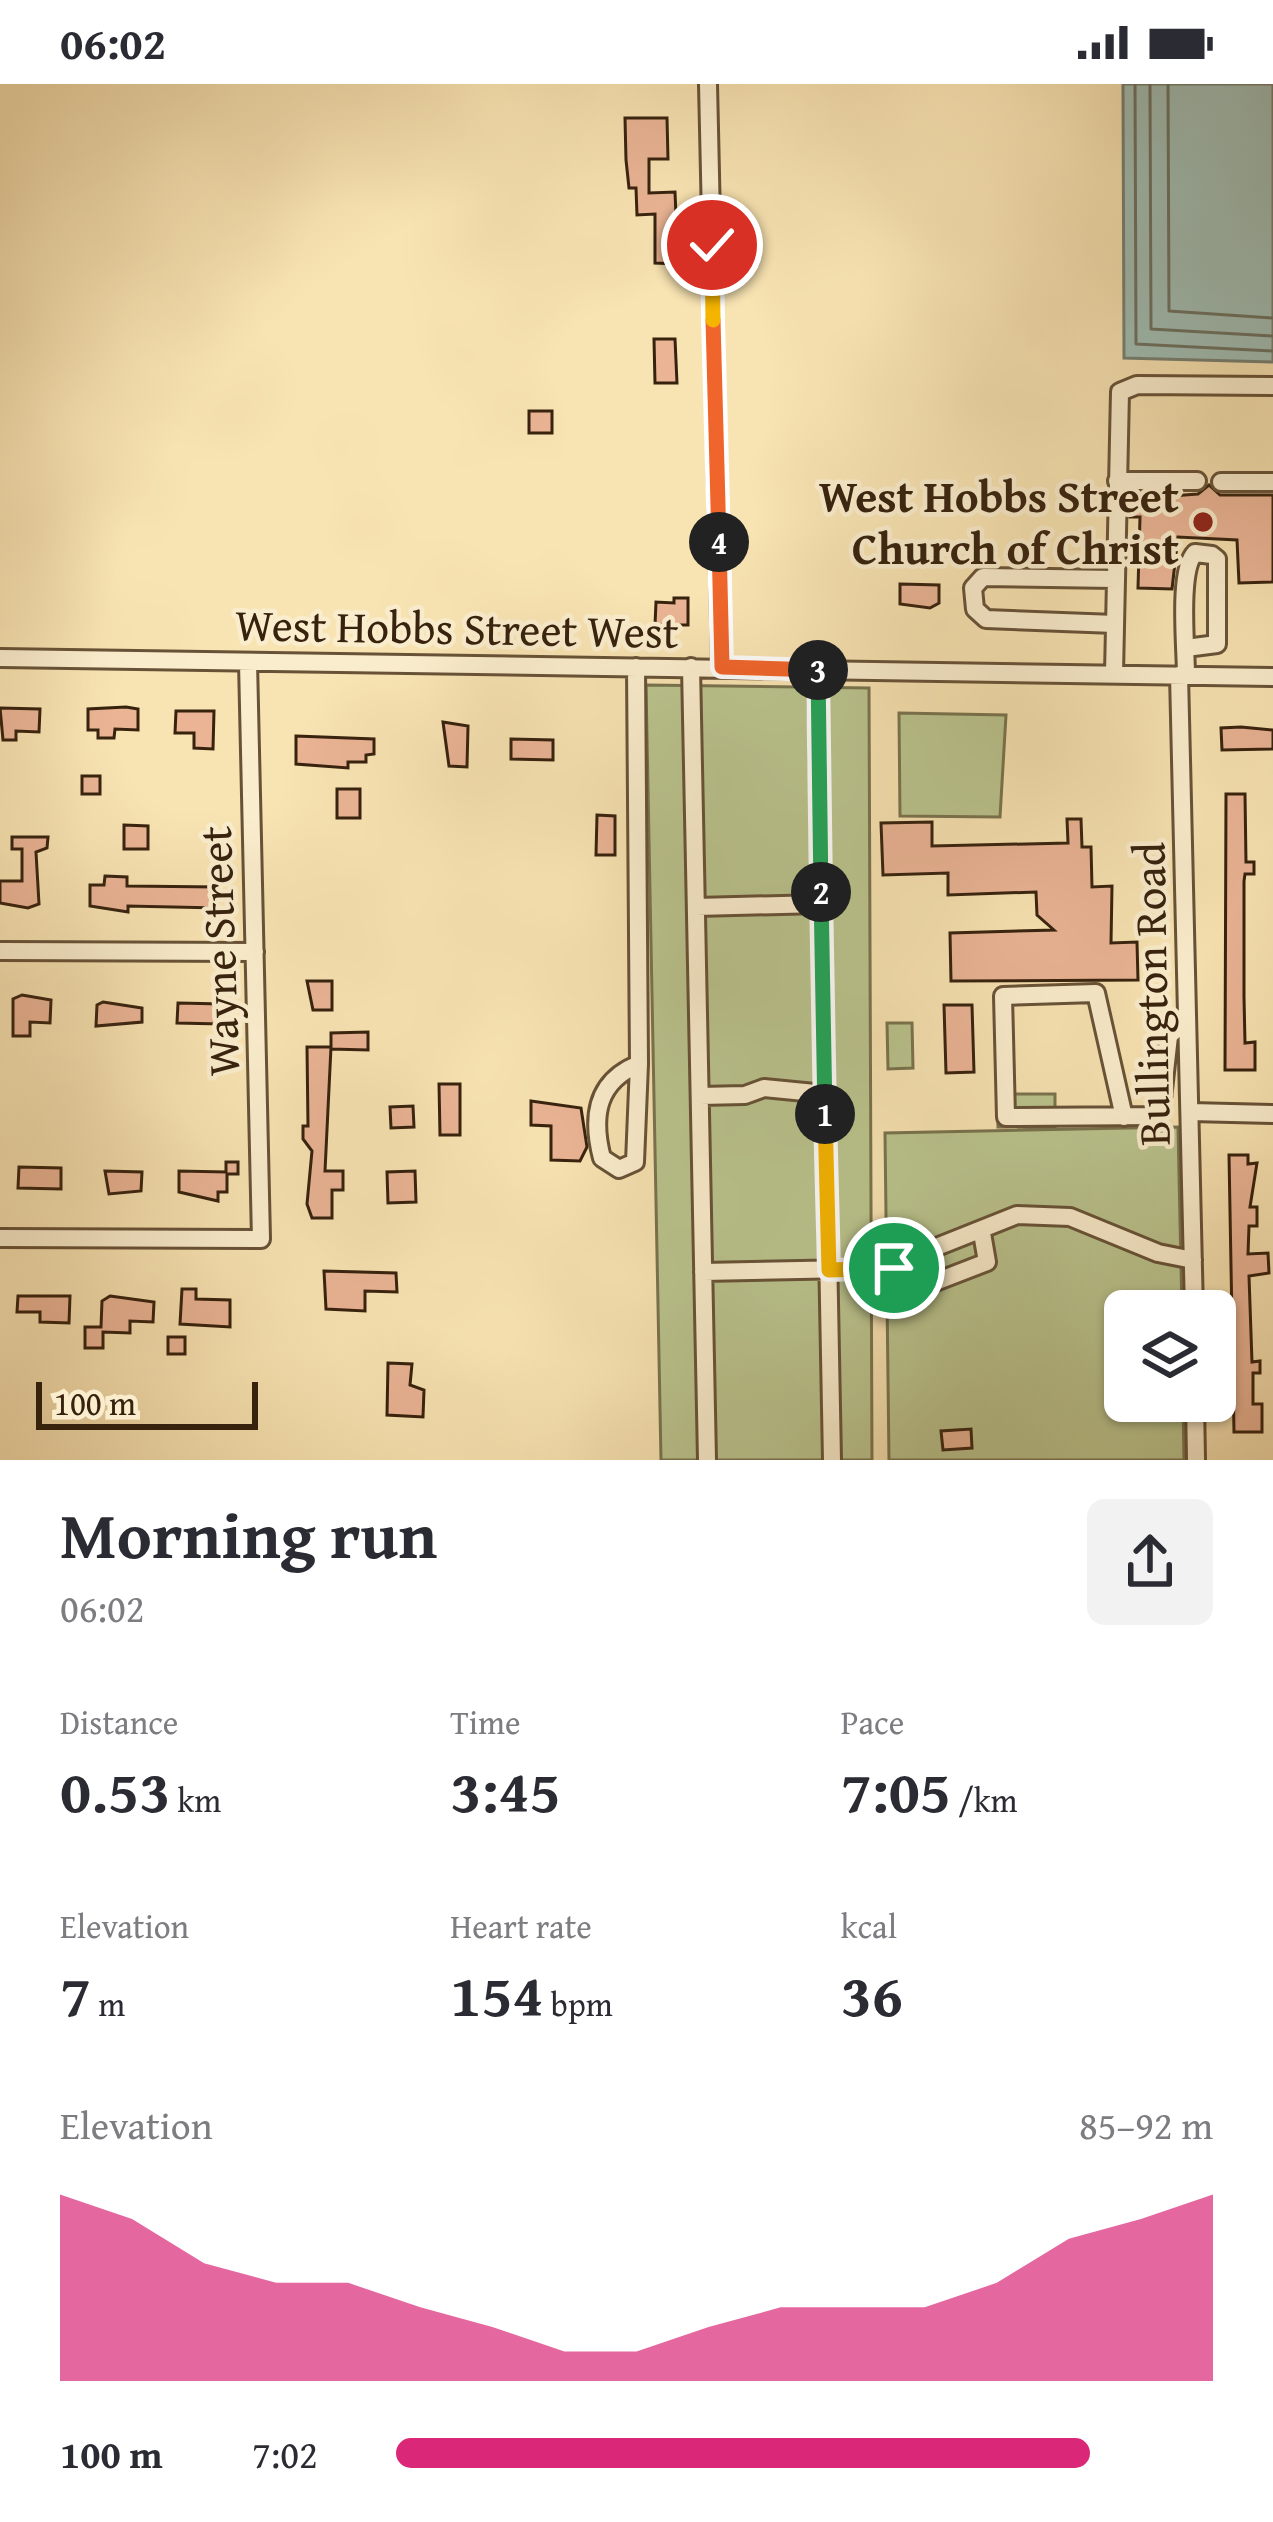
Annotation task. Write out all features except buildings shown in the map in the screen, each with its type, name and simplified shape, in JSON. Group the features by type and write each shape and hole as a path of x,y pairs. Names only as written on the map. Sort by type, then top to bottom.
{"street":[{"path":"708,84 722,667"},
{"path":"1114,674 1118,400 1126,386 1273,386"},
{"path":"1117,482 1197,481"},
{"path":"1221,482 1273,482"},
{"name":"Bullington Road","path":"1186,648 1217,644 1217,560 1212,554 1195,553 1186,567 1183,675 1194,1290"},
{"path":"1115,579 982,577 973,588 975,609 986,619 1115,624"},
{"name":"West Hobbs Street West","path":"0,658 1273,677"},
{"name":"Wayne Street","path":"0,1238 261,1239 248,662"},
{"path":"636,667 639,1064 639,1145 635,1162 619,1169 602,1158 599,1103 617,1072 639,1064"},
{"path":"691,667 707,1460"},
{"path":"818,670 832,1460"},
{"path":"696,907 821,904"},
{"path":"0,951 255,952"},
{"path":"1124,1117 1096,993 1003,996 1006,1117 1124,1117 1153,1116 1161,1108 1168,1036 1177,1028"},
{"path":"700,1096 746,1095 763,1104 781,1094 825,1094"},
{"path":"1190,1112 1273,1114"},
{"path":"703,1272 900,1268 909,1258 982,1233 1017,1215 1070,1217 1159,1252 1193,1260"},
{"path":"909,1258 917,1289 987,1262 982,1233"},
{"path":"1195,1422 1196,1460"}],"green space":[{"path":"646,685 869,688 872,1460 661,1460"},
{"path":"899,713 1006,715 1000,817 900,816"},
{"path":"887,1023 912,1023 913,1068 888,1069"},
{"path":"997,1094 1055,1094 1055,1127 998,1127"},
{"path":"1178,1127 1182,1290 1104,1290 1104,1422 1183,1422 1184,1460 889,1460 885,1133"}],"water":[{"path":"1123,84 1273,84 1273,362 1124,358"}],"place":[{"name":"West Hobbs Street Church of Christ","path":"1203,522"}],"route":[{"path":"712,245 722,667 818,670 829,1270 894,1268"}]}
